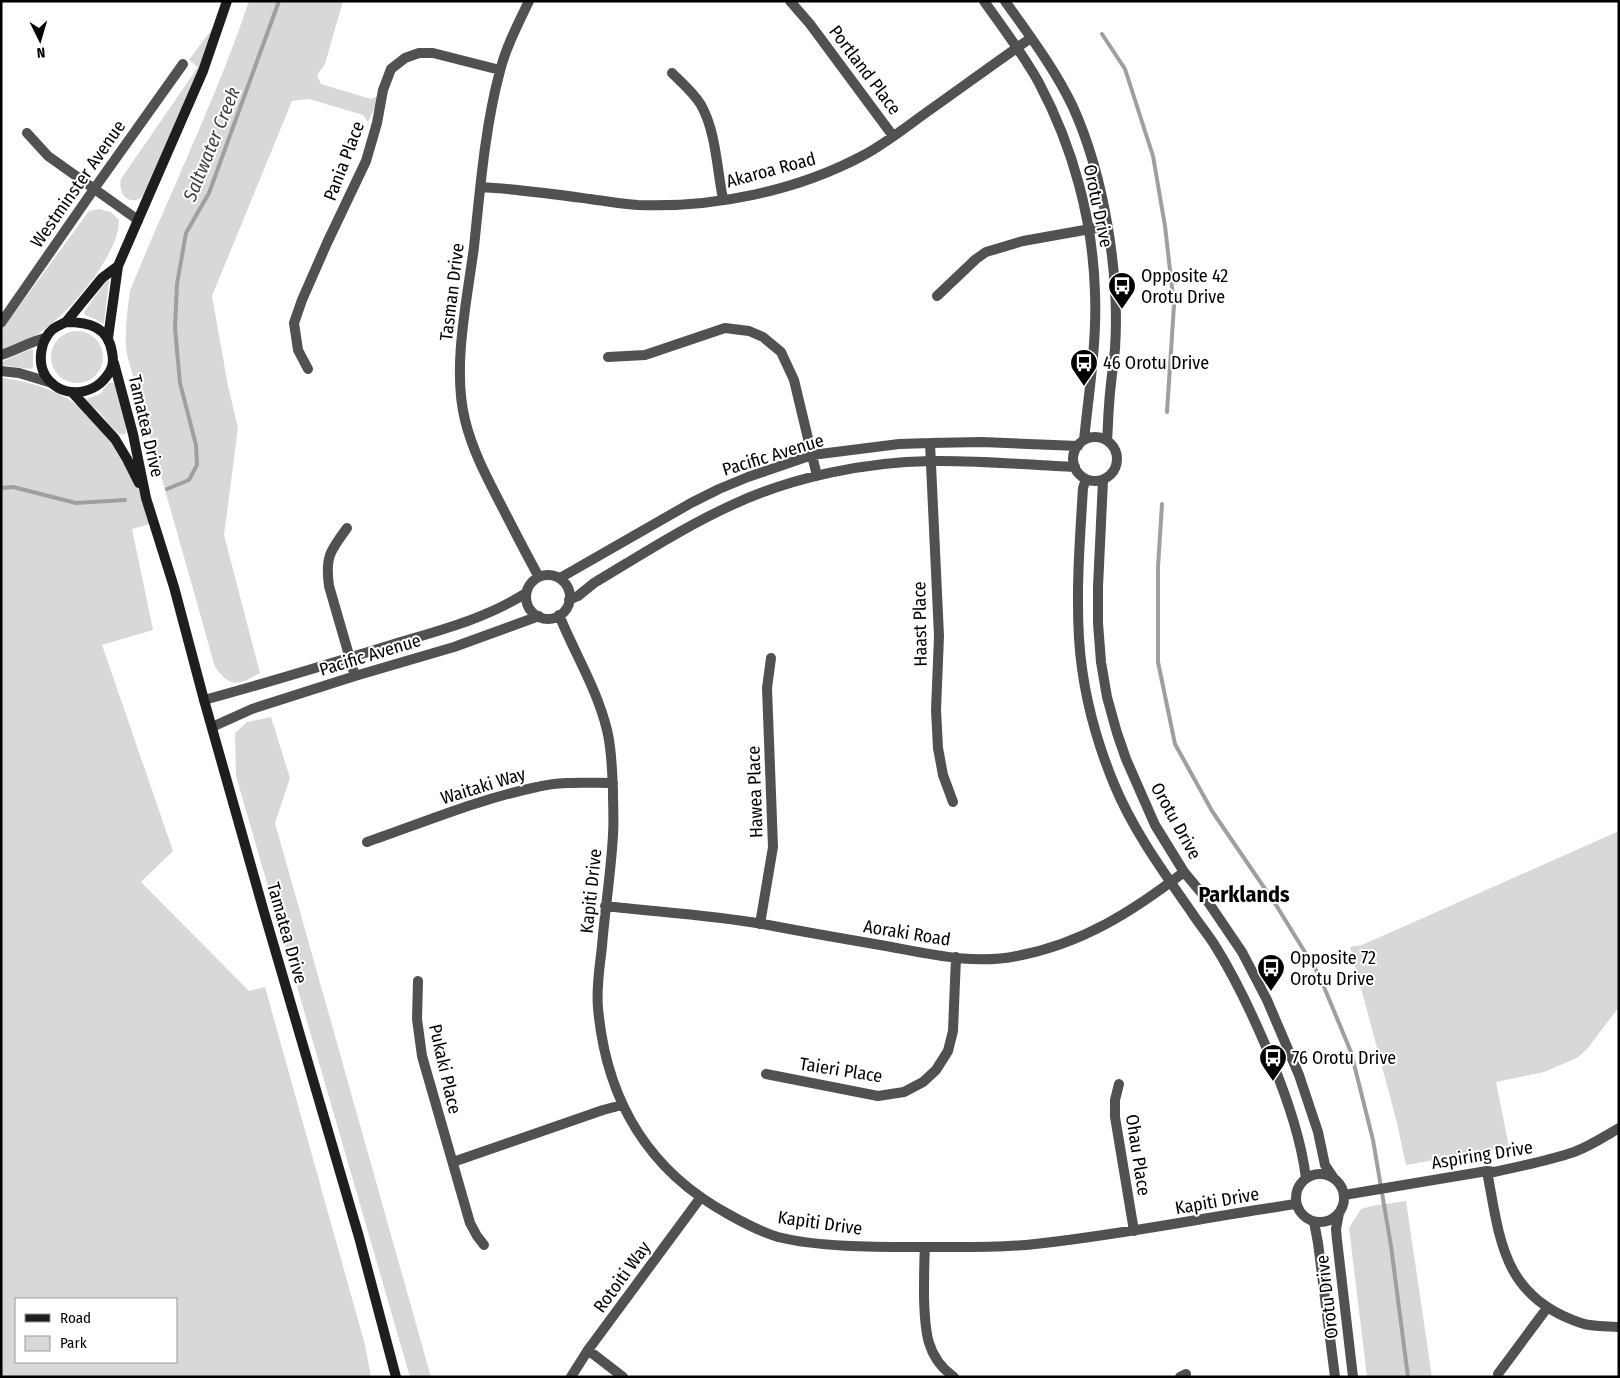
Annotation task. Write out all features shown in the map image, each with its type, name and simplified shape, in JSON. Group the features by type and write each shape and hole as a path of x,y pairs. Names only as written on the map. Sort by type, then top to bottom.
{"main road":[{"path":"118,266 102,278 66,322 52,330 46,338 41,357 45,375 64,390 72,392 91,390 100,384 114,363 108,338 118,266 204,71 227,1"},
{"path":"66,322 90,324 108,338"},
{"name":"Tamatea Drive","path":"114,363 133,434 146,498 174,587 204,700 359,1237 396,1377"},
{"name":"Tamatea Drive","path":"72,392 115,439 146,498"}],"street":[{"name":"Tasman Drive","path":"529,1 500,70 494,99 462,339 460,392 464,419 472,444 539,577"},
{"name":"Portland Place","path":"790,1 810,24 893,136"},
{"name":"Orotu Drive","path":"984,1 1038,82 1066,143 1089,228 1095,293 1094,336 1081,443"},
{"name":"Orotu Drive","path":"1005,1 1058,80 1073,107 1088,147 1100,189 1114,276 1115,347 1106,440"},
{"name":"Akaroa Road","path":"481,187 507,188 636,205 687,204 757,194 809,179 865,154 1031,38"},
{"name":"Pania Place","path":"308,369 298,350 294,324 302,300 366,161 377,123 383,90 392,69 406,58 419,53 433,53 500,70"},
{"name":"Westminster Avenue","path":"1,323 183,64"},
{"path":"672,73 690,91 700,104 706,117 711,133 722,199"},
{"path":"27,133 48,156 138,220"},
{"path":"937,296 986,252 1023,241 1107,226"},
{"path":"608,357 645,354 725,328 749,331 763,337 781,352 791,371 817,476"},
{"path":"1,355 46,338"},
{"path":"1,371 19,373 52,382"},
{"path":"1092,437 1099,437 1113,445 1117,453 1117,461 1115,469 1110,476 1103,480 1091,481 1079,474 1073,460 1074,453 1081,443 1092,437"},
{"name":"Pacific Avenue","path":"560,578 719,489 748,476 812,455 899,444 982,442 1081,443"},
{"name":"Haast Place","path":"930,443 939,636 936,710 938,748 943,775 953,802"},
{"name":"Pacific Avenue","path":"569,600 594,583 707,517 761,493 817,476 878,465 931,461 977,461 1075,467"},
{"name":"Orotu Drive","path":"1086,479 1082,488 1077,599 1079,640 1090,714 1100,747 1114,785 1147,848 1214,943 1257,1024 1282,1086 1294,1123 1303,1153 1306,1178"},
{"name":"Orotu Drive","path":"1103,480 1098,588 1101,662 1107,697 1126,759 1155,825 1184,872 1204,896 1242,952 1267,1000 1299,1076 1318,1132 1325,1165 1333,1177"},
{"path":"347,528 327,559 327,572 329,586 355,676"},
{"path":"554,575 560,578 568,588 569,600 564,612 552,618 539,616 528,607 526,593 533,580 539,577 554,575"},
{"name":"Pacific Avenue","path":"204,700 458,625 494,610 526,593"},
{"name":"Kapiti Drive","path":"559,615 599,702 607,731 611,756 613,833 598,977 601,1037 622,1105 635,1130 658,1159 701,1197 748,1225 778,1237 844,1245 978,1247 1018,1245 1134,1231 1296,1204"},
{"name":"Pacific Avenue","path":"212,727 252,709 454,647 539,616"},
{"name":"Hawea Place","path":"760,924 773,847 767,688 771,658"},
{"name":"Waitaki Way","path":"367,842 479,803 538,786 613,783"},
{"name":"Aoraki Road","path":"605,906 690,914 760,924 956,957 1002,959 1070,943 1123,914 1184,872"},
{"name":"Taieri Place","path":"766,1074 878,1096 904,1092 923,1082 936,1070 948,1052 954,1031 956,957"},
{"name":"Pukaki Place","path":"418,981 417,1019 422,1056 470,1223 484,1245"},
{"name":"Ohau Place","path":"1119,1084 1115,1100 1115,1117 1134,1231"},
{"path":"453,1162 622,1105"},
{"name":"Aspiring Drive","path":"1344,1194 1487,1171 1494,1172 1551,1159 1575,1151 1619,1128"},
{"path":"1487,1171 1504,1254 1515,1276 1547,1308 1582,1323 1619,1328"},
{"path":"1320,1173 1333,1177 1342,1187 1344,1194 1343,1207 1339,1213 1328,1221 1314,1222 1306,1219 1300,1213 1295,1198 1300,1183 1306,1178 1320,1173"},
{"name":"Rotoiti Way","path":"571,1377 588,1350 701,1197"},
{"name":"Orotu Drive","path":"1339,1213 1336,1229 1353,1377"},
{"name":"Orotu Drive","path":"1314,1222 1335,1377"},
{"path":"924,1246 925,1330 930,1346 939,1362 954,1377"},
{"path":"1498,1374 1547,1308"},
{"path":"588,1350 622,1377"}],"green space":[{"path":"249,1 343,1 325,64 317,75 321,84 371,99 381,95 368,122 363,115 309,99 292,101 212,296 228,386 238,428 224,535 260,673 236,683 226,679 215,667 127,355 126,331 130,291 207,111"},
{"path":"218,21 214,45 144,195 134,200 126,198 121,190 121,179 198,67 189,60"},
{"path":"99,209 111,212 119,220 117,234 111,250 101,267 76,300 48,327 28,339 1,350 1,331 89,211"},
{"path":"107,280 109,281 103,324 85,315 84,312"},
{"path":"72,331 82,331 96,338 103,352 103,362 96,376 82,383 72,383 62,379 55,372 51,362 51,352 55,342 62,335"},
{"path":"31,349 33,350 33,367 31,369 1,365 1,362"},
{"path":"1,378 40,386 64,397 86,411 111,433 118,443 139,489 150,524 132,529 153,630 102,645 173,851 141,882 249,991 265,987 365,1345 371,1377 1,1377"},
{"path":"109,383 114,383 126,427 126,433 122,435 112,428 86,399 100,394"},
{"path":"271,717 290,778 275,823 431,1377 410,1377 236,776 235,733 247,722"},
{"path":"1619,831 1619,1007 1587,1049 1577,1058 1544,1072 1496,1082 1509,1147 1406,1165 1396,1119 1350,947 1362,945"},
{"path":"1406,1201 1432,1377 1367,1377 1349,1228 1361,1209"}],"waterway":[{"name":"Saltwater Creek","path":"167,489 189,480 197,465 196,445 180,383 175,328 177,284 186,233 209,193 279,1"},
{"path":"1102,34 1125,69 1153,156 1165,226 1174,305 1167,412"},
{"name":"Saltwater Creek","path":"1,488 13,487 76,503 125,500"},
{"path":"1162,504 1158,567 1158,662 1175,744 1212,811 1276,905 1319,975 1351,1052 1373,1140 1391,1246 1408,1377"}],"place":[{"name":"Opposite 42 Orotu Drive","path":"1122,310"},
{"name":"46 Orotu Drive","path":"1084,387"},
{"name":"Opposite 72 Orotu Drive","path":"1271,992"},
{"name":"76 Orotu Drive","path":"1273,1082"}],"district":[{"name":"Parklands","path":"1244,894"}]}
